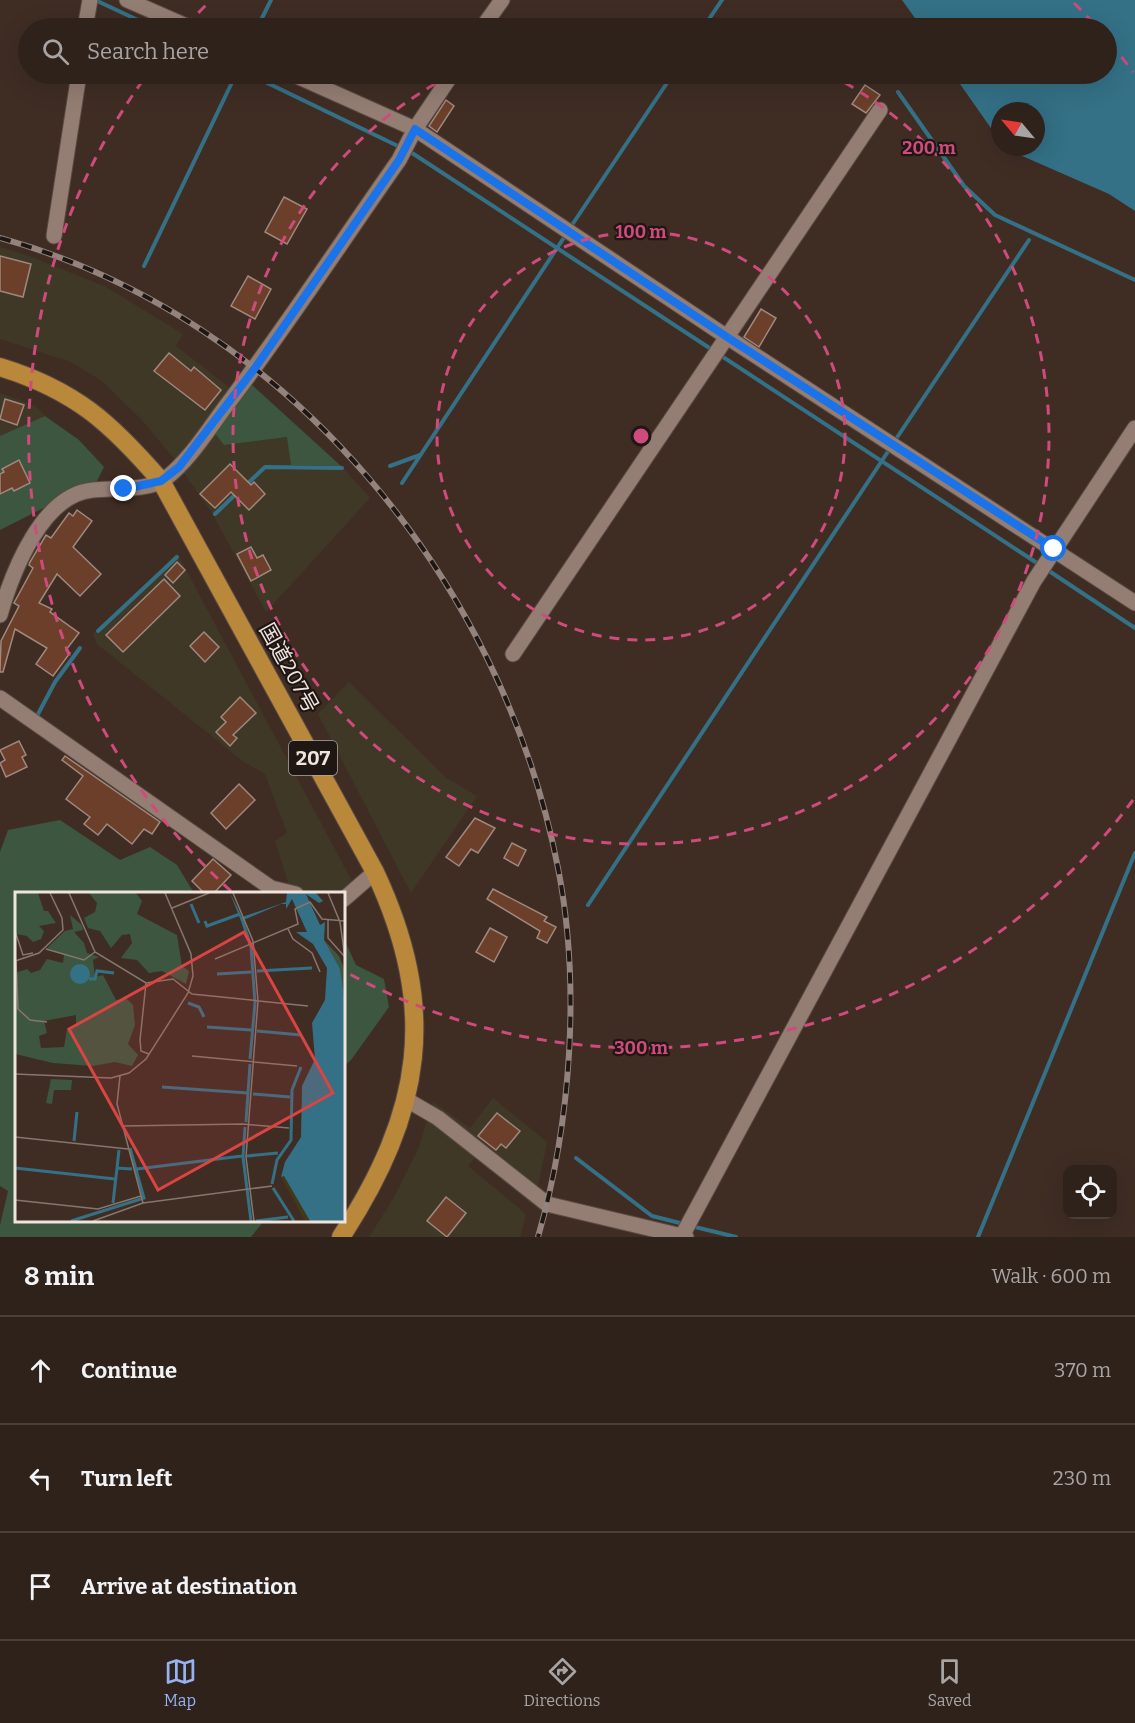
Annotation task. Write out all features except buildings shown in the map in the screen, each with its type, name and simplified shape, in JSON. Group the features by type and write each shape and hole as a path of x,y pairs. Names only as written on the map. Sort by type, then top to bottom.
{"highway":[{"name":"国道207号","path":"0,367 35,377 86,405 123,436 161,481 375,872 393,910 407,954 415,999 414,1043 406,1100 388,1153 341,1237"}],"street":[{"path":"127,0 168,18"},
{"path":"490,18 502,0"},
{"path":"86,18 89,1"},
{"path":"54,236 77,84"},
{"path":"309,84 408,142 724,342 1047,561 1135,603"},
{"path":"0,615 9,583 21,558 52,512 90,490 124,489 161,481 179,467 255,368 446,84"},
{"path":"513,654 880,110"},
{"path":"406,1100 438,1118 548,1204 685,1230 1047,561 1135,428"},
{"path":"0,698 272,888 288,892"},
{"path":"345,898 375,872"}],"shaded area":[{"path":"0,247 32,257 106,287 183,334 176,346 231,389 177,462 142,420 102,381 71,362 0,339"},
{"path":"0,393 36,406 45,416 0,436"},
{"path":"213,431 224,445 288,437 291,465 341,466 370,498 266,612 212,513 182,470"},
{"path":"177,553 354,885 344,892 301,892 289,885 275,841 287,833 265,774 244,762 97,644 93,634"},
{"path":"349,682 445,777 477,796 411,893 318,714"},
{"path":"493,1098 547,1142 534,1206 475,1157 468,1166 526,1214 520,1237 369,1237 392,1201 418,1149 433,1102 470,1128"}],"green space":[{"path":"251,384 341,466 291,465 287,437 224,445 213,431"},
{"path":"45,416 79,440 104,467 97,481 0,530 0,436"},
{"path":"60,820 120,860 150,847 177,865 193,892 15,892 15,1222 263,1222 251,1237 0,1237 0,1225 8,1191 0,1186 0,852 8,830"},
{"path":"345,941 356,965 384,979 389,1007 345,1065"}],"water":[{"path":"902,0 1135,0 1135,211 1109,194 1022,156 1045,156 1045,102 991,102 991,128 960,84 1117,84 1117,18 915,18"}],"waterway":[{"path":"95,0 134,18"},
{"path":"262,18 271,0"},
{"path":"710,18 722,0"},
{"path":"144,266 231,84"},
{"path":"270,84 402,148"},
{"path":"572,225 666,84"},
{"path":"898,92 964,186 995,215 1135,280"},
{"path":"409,151 714,351"},
{"path":"402,483 565,236"},
{"path":"896,439 1029,240"},
{"path":"720,355 1040,565"},
{"path":"588,905 889,450"},
{"path":"390,466 420,455"},
{"path":"246,485 265,467 342,468"},
{"path":"215,514 238,492"},
{"path":"98,631 177,557"},
{"path":"1046,569 1135,628"},
{"path":"37,716 55,682 80,648"},
{"path":"978,1237 1135,853"},
{"path":"576,1158 652,1216 684,1224"},
{"path":"691,1226 736,1237"}],"railway":[{"path":"0,238 104,276 200,329 288,396 366,475 433,563 488,659 530,761 558,868 569,959 569,1054 565,1101 558,1148 538,1237"}],"route":[{"path":"124,489 161,481 179,467 255,368 399,160 415,129 727,337 1054,549"}]}
